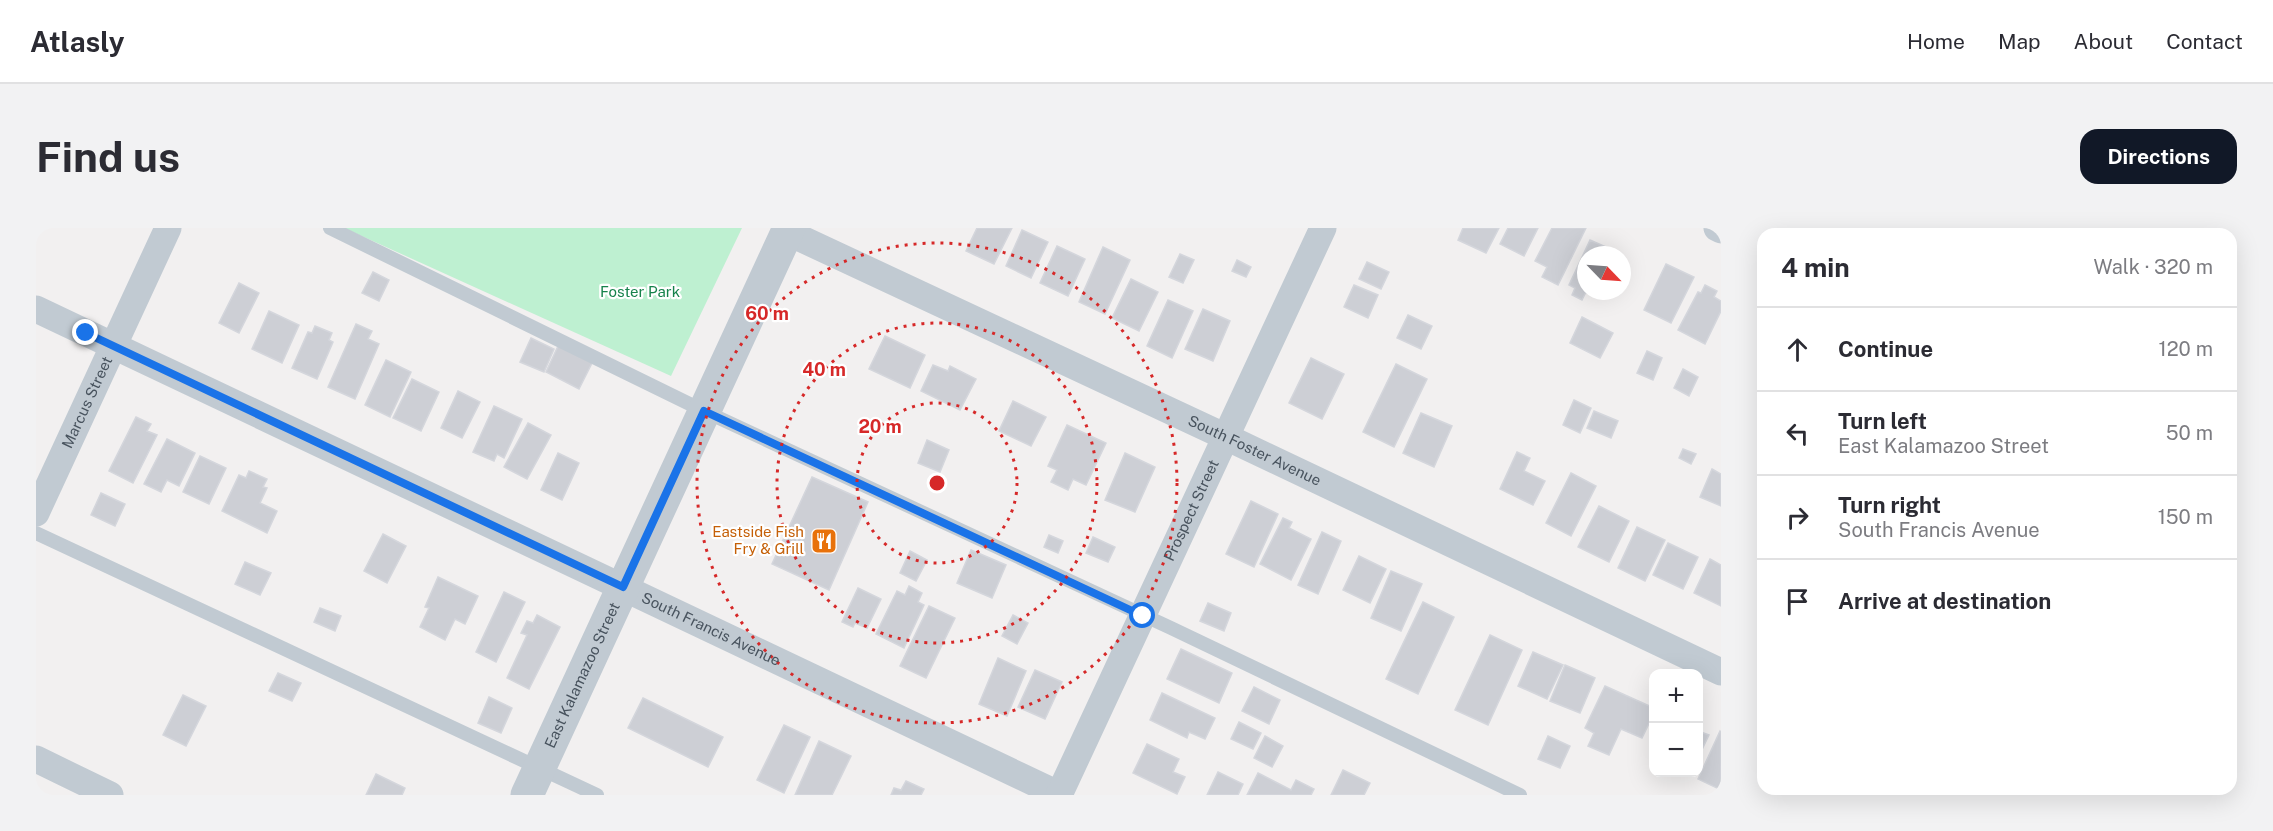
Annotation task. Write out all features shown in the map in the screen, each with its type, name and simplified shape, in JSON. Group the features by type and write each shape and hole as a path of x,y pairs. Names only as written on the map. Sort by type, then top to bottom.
{"street":[{"name":"Marcus Street","path":"36,513 168,228"},
{"name":"Prospect Street","path":"1060,795 1323,228"},
{"name":"East Kalamazoo Street","path":"533,782 788,230"},
{"name":"South Foster Avenue","path":"788,230 1721,672"},
{"name":"South Francis Avenue","path":"36,309 1060,795"},
{"path":"36,759 110,795"}],"lane":[{"path":"330,228 704,411 1520,795"},
{"path":"36,534 533,782 597,795"}],"green space":[{"name":"Foster Park","path":"344,228 742,228 671,376"}],"building":[{"path":"977,228 1012,228 994,264 966,251"},
{"path":"1463,228 1499,228 1486,253 1458,240"},
{"path":"1508,228 1538,228 1524,256 1500,244"},
{"path":"1552,228 1586,228 1558,285 1542,277 1547,267 1535,261"},
{"path":"1022,230 1048,242 1031,278 1006,266"},
{"path":"1590,240 1604,246 1587,246"},
{"path":"1057,246 1085,259 1068,296 1040,283"},
{"path":"1103,247 1130,260 1105,314 1079,302"},
{"path":"1180,254 1194,260 1183,283 1169,277"},
{"path":"1237,260 1251,267 1246,277 1232,271"},
{"path":"1367,262 1389,272 1381,289 1359,279"},
{"path":"1666,264 1694,277 1671,323 1644,310"},
{"path":"1577,268 1577,298 1572,295 1575,288 1569,285"},
{"path":"373,272 389,280 379,301 362,293"},
{"path":"1131,279 1158,292 1139,331 1112,318"},
{"path":"239,283 259,293 239,333 219,323"},
{"path":"1354,285 1378,295 1368,318 1344,307"},
{"path":"1705,285 1717,291 1714,297 1721,301 1721,311 1705,344 1678,330 1698,292 1701,293"},
{"path":"1168,300 1193,311 1172,358 1147,346"},
{"path":"1203,309 1230,321 1213,361 1185,349"},
{"path":"269,311 299,325 282,363 252,349"},
{"path":"1408,315 1432,326 1421,349 1397,338"},
{"path":"1582,317 1613,333 1600,358 1570,343"},
{"path":"356,324 372,331 368,339 379,344 355,399 328,387"},
{"path":"315,326 332,333 329,340 333,342 317,379 292,368 308,332 312,333"},
{"path":"885,336 925,355 910,388 869,369"},
{"path":"531,338 554,349 544,372 520,362"},
{"path":"559,344 593,361 579,389 546,372"},
{"path":"1647,351 1662,358 1653,380 1637,373"},
{"path":"1311,358 1344,374 1322,419 1289,403"},
{"path":"386,360 411,372 390,417 365,405"},
{"path":"1396,364 1427,379 1394,447 1363,432"},
{"path":"933,365 948,371 950,366 976,379 960,410 921,391"},
{"path":"1683,369 1698,377 1689,396 1674,388"},
{"path":"412,379 439,392 421,431 393,418"},
{"path":"458,391 480,402 462,438 441,428"},
{"path":"1574,400 1591,408 1580,433 1563,425"},
{"path":"1013,401 1046,417 1031,446 999,431"},
{"path":"494,406 522,419 504,458 497,454 494,461 473,452"},
{"path":"1594,411 1618,421 1611,438 1587,428"},
{"path":"1421,413 1452,426 1434,467 1403,453"},
{"path":"136,417 151,424 147,431 157,435 133,483 109,471"},
{"path":"528,423 551,435 527,479 504,467"},
{"path":"1067,425 1106,443 1086,485 1073,479 1068,490 1051,482 1057,470 1048,466"},
{"path":"167,439 195,453 179,486 167,480 161,492 144,484"},
{"path":"927,440 949,450 940,472 918,463"},
{"path":"1683,449 1696,454 1691,464 1679,458"},
{"path":"1517,452 1530,458 1524,471 1545,481 1533,505 1500,489"},
{"path":"558,453 579,463 562,500 541,490"},
{"path":"1125,453 1155,467 1135,512 1105,500"},
{"path":"200,456 226,468 209,504 183,492"},
{"path":"1712,469 1721,474 1721,506 1700,497"},
{"path":"249,471 267,479 263,487 267,488 260,503 277,511 267,533 222,511 239,475 246,478"},
{"path":"1571,473 1596,486 1571,536 1546,523"},
{"path":"812,477 868,502 829,590 772,564"},
{"path":"101,493 125,504 115,526 91,515"},
{"path":"1251,501 1278,514 1254,567 1226,554"},
{"path":"1599,506 1629,521 1609,562 1578,547"},
{"path":"1283,518 1292,522 1289,528 1311,539 1291,580 1260,564"},
{"path":"1637,527 1665,540 1645,581 1618,568"},
{"path":"1322,532 1341,541 1318,594 1298,585"},
{"path":"383,534 406,546 387,583 364,571"},
{"path":"1049,535 1063,541 1058,553 1044,547"},
{"path":"1093,537 1115,547 1108,562 1086,553"},
{"path":"1668,543 1698,557 1683,589 1653,575"},
{"path":"971,550 1006,565 992,598 957,583"},
{"path":"910,551 927,560 916,581 900,573"},
{"path":"1359,556 1386,569 1370,603 1343,590"},
{"path":"1710,559 1721,565 1721,606 1694,593"},
{"path":"245,562 271,573 260,595 235,584"},
{"path":"1391,571 1422,584 1401,631 1371,618"},
{"path":"438,577 478,596 465,624 455,619 445,640 420,627 429,608 425,607"},
{"path":"909,586 922,593 918,602 924,605 904,648 876,634 897,591 905,595"},
{"path":"858,588 881,599 867,628 855,623 853,627 842,622"},
{"path":"504,592 525,602 496,662 476,652"},
{"path":"1423,602 1454,617 1418,694 1386,679"},
{"path":"1208,603 1231,613 1224,631 1200,621"},
{"path":"929,606 955,618 926,678 900,666"},
{"path":"320,608 341,616 335,631 314,622"},
{"path":"537,615 560,627 529,689 507,678 527,635 521,633 527,621 533,623"},
{"path":"1013,615 1028,623 1017,644 1002,636"},
{"path":"1490,635 1522,650 1488,725 1455,710"},
{"path":"1181,649 1232,673 1219,703 1167,679"},
{"path":"1533,652 1563,665 1547,699 1518,686"},
{"path":"998,658 1026,671 1007,716 979,704"},
{"path":"1565,665 1595,678 1580,713 1550,701"},
{"path":"1035,670 1062,682 1045,719 1018,707"},
{"path":"278,673 301,683 292,701 269,691"},
{"path":"1605,686 1649,706 1649,723 1642,738 1621,729 1609,755 1588,746 1594,733 1585,728"},
{"path":"1254,687 1280,700 1269,724 1242,711"},
{"path":"1162,693 1215,718 1205,739 1189,732 1187,738 1150,720"},
{"path":"183,695 206,706 186,746 163,735"},
{"path":"489,697 512,708 501,733 478,723"},
{"path":"643,698 723,737 708,767 628,728"},
{"path":"1239,722 1261,733 1253,749 1231,739"},
{"path":"784,725 810,737 784,793 757,780"},
{"path":"1720,731 1721,790 1698,779 1703,777 1703,768"},
{"path":"1703,733 1709,735 1703,748"},
{"path":"1265,736 1283,746 1272,767 1254,758"},
{"path":"1548,736 1570,746 1560,768 1538,759"},
{"path":"819,741 851,756 832,795 795,795"},
{"path":"1147,744 1179,759 1173,772 1185,777 1177,794 1133,773"},
{"path":"1343,770 1370,783 1364,795 1331,795"},
{"path":"1218,772 1243,784 1238,795 1207,795"},
{"path":"1258,773 1291,790 1296,780 1314,789 1311,795 1247,795"},
{"path":"376,774 405,788 402,795 366,795"},
{"path":"906,781 924,789 921,795 891,795 894,788 901,790"}],"place":[{"name":"Eastside Fish Fry & Grill","path":"824,541"}],"route":[{"path":"86,333 623,587 704,411 1143,616"}]}
